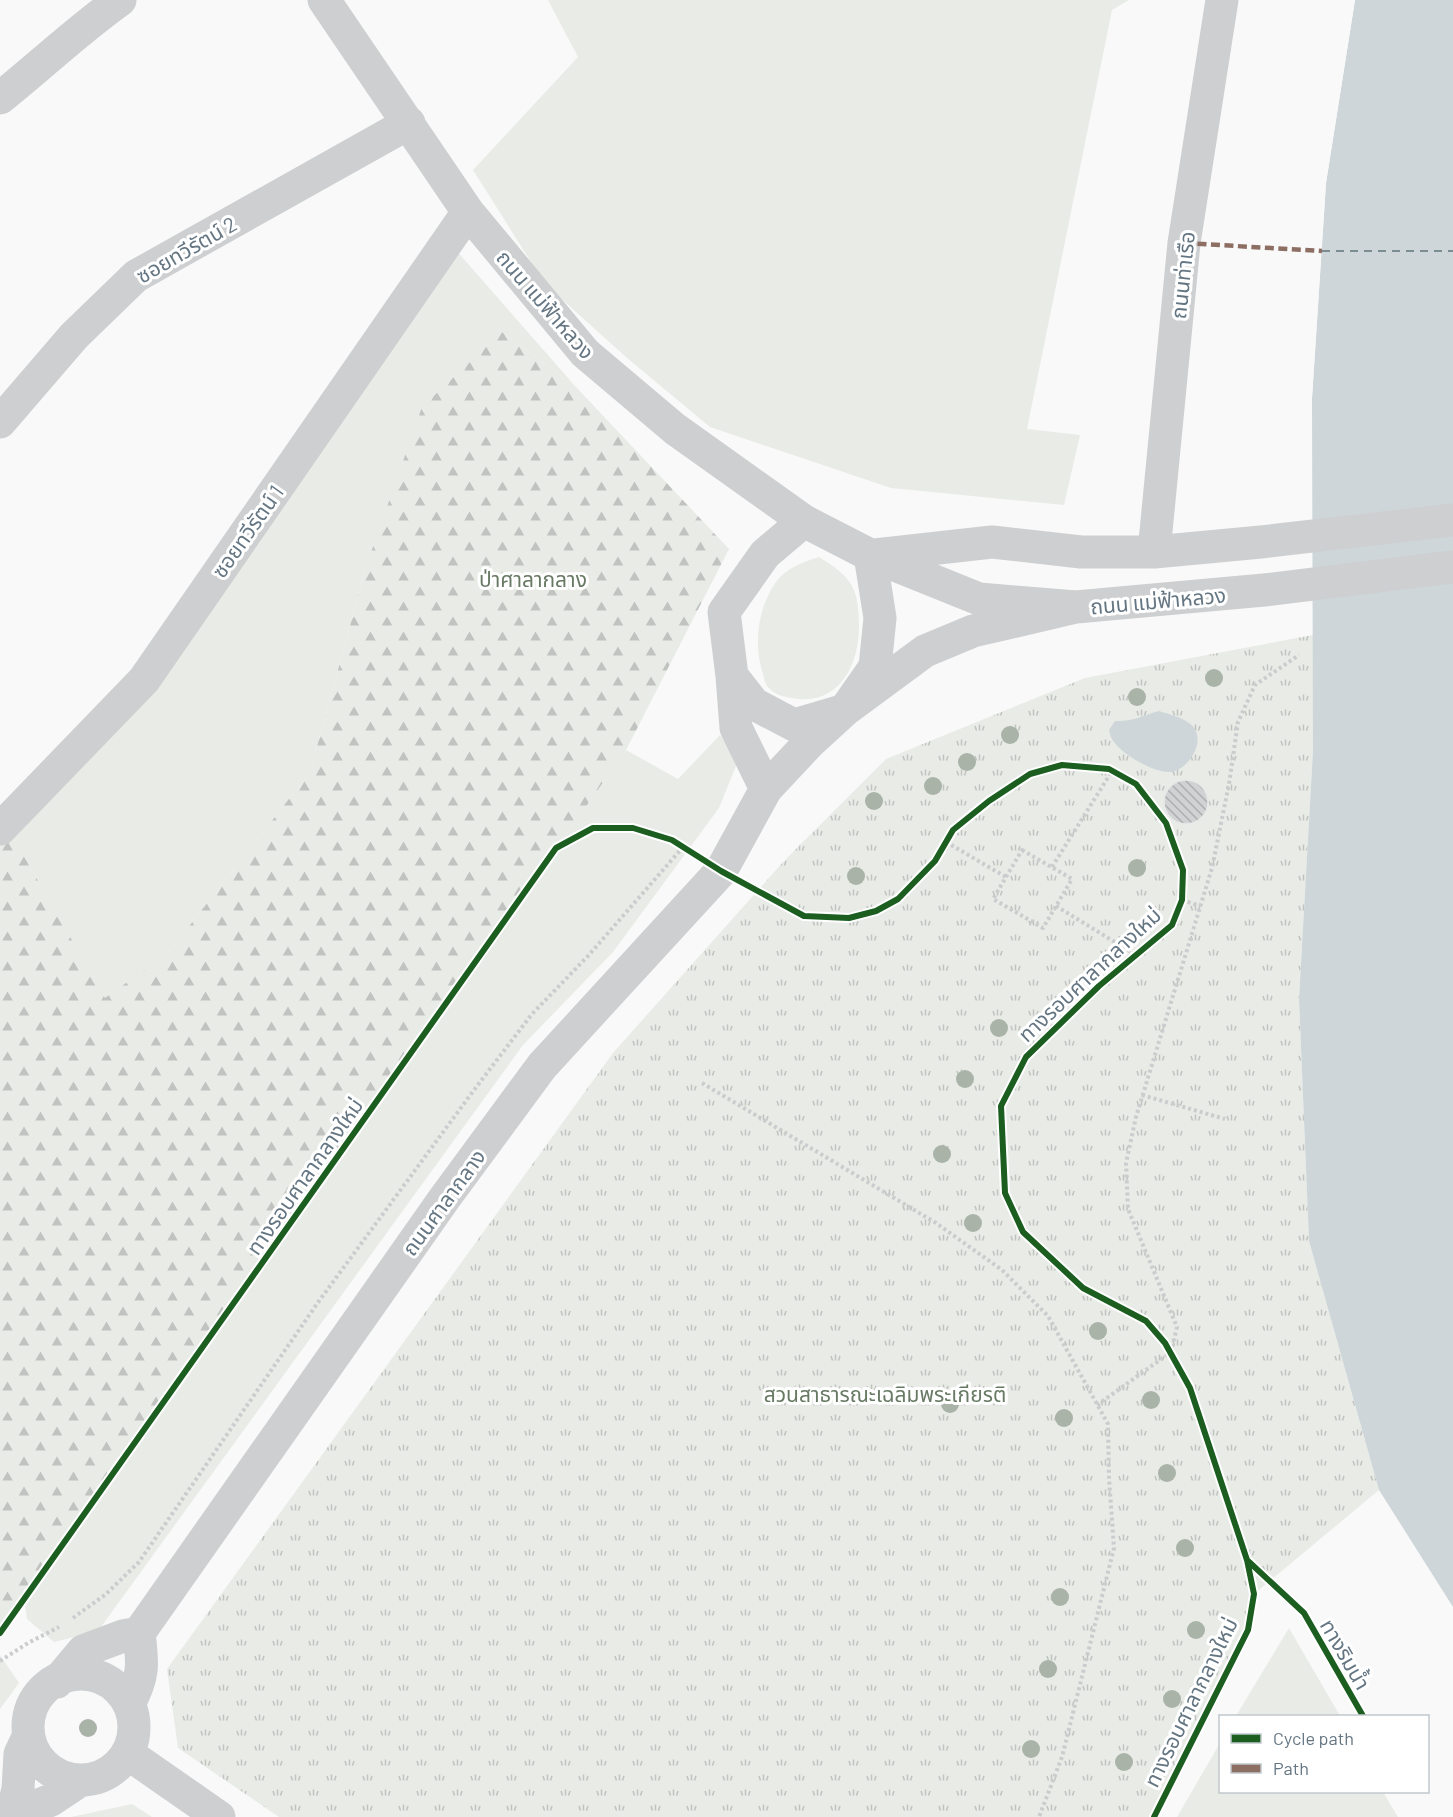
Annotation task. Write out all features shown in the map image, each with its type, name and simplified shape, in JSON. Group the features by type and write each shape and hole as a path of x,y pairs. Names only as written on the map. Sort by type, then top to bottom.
{"street":[{"path":"0,99 86,24 120,0"},
{"name":"ถนน แม่ฟ้าหลวง","path":"324,0 468,212 585,353 675,429 804,521 870,555 979,599 1076,607 1264,590 1453,567"},
{"name":"ถนนท่าเรือ","path":"1154,552 1184,243 1222,0"},
{"name":"ซอยทวีรัตน์ 2","path":"0,422 74,336 135,276 409,123"},
{"name":"ซอยทวีรัตน์ 1","path":"0,829 144,680 468,212"},
{"path":"845,710 875,667 880,618 870,555 992,542 1081,552 1154,552 1453,520"},
{"path":"766,789 736,728 724,612 765,554 804,521"},
{"path":"732,676 754,704 795,725 845,710 925,651 973,631 1076,607"},
{"name":"ถนนศาลากลาง","path":"139,1633 444,1199 542,1066 721,871 766,789 810,742 845,710"},
{"path":"57,1682 83,1651 123,1636 139,1633 143,1665 138,1687 129,1704"},
{"path":"71,1675 90,1675 107,1681 122,1692 129,1704 134,1736 127,1753 115,1767 99,1777 81,1780 62,1777 47,1769 35,1754 28,1737 28,1718 34,1701 47,1687 57,1682 71,1675"},
{"path":"11,1817 18,1789 20,1754 28,1737"},
{"path":"127,1753 219,1817"},
{"path":"11,1817 51,1800 81,1780"}],"path":[{"path":"1097,1405 1171,1352 1177,1327 1128,1209 1126,1163 1142,1095 1212,868 1229,784 1238,722 1255,686 1299,656"},
{"path":"1101,768 1120,775"},
{"path":"1052,867 1112,771"},
{"path":"940,852 948,839 1006,878"},
{"path":"0,1662 28,1643 64,1624 105,1595 139,1562 319,1301 474,1090 532,1014 588,956 680,845 721,871"},
{"path":"1022,850 1072,879 1043,928 993,899 1006,878 1022,850"},
{"path":"1182,900 1200,906"},
{"path":"1056,906 1136,955"},
{"path":"702,1083 936,1223 1002,1270 1048,1316 1108,1424 1114,1548 1062,1757 1039,1817"},
{"path":"1142,1095 1225,1119"},
{"path":"1165,1343 1176,1361"}],"green space":[{"path":"548,0 1129,0 1112,10 1027,429 1080,435 1064,505 891,488 710,427 627,358 545,284 473,170 578,57"},
{"path":"448,241 575,386 502,332 367,564 310,772 168,953 105,999 5,823 144,680"},
{"name":"ป่าศาลากลาง","path":"502,332 575,386 729,549 626,750 0,1634 0,829 5,823 105,998 168,953 310,772 367,564 422,407"},
{"path":"819,557 846,578 855,593 859,627 855,656 850,669 833,690 808,699 785,697 773,692 765,681 758,651 761,614 770,592 780,577 795,566"},
{"name":"สวนสาธารณะเฉลิมพระเกียรติ","path":"1313,635 1313,750 1299,999 1309,1241 1379,1490 1254,1594 1248,1630 1154,1817 279,1817 178,1748 167,1669 613,1053 784,861 886,759 1085,678"},
{"path":"720,735 738,761 719,808 613,952 523,1045 98,1631 54,1642 27,1619 24,1598 626,750 678,779"},
{"path":"1289,1628 1339,1715 1237,1715"},
{"path":"0,1655 19,1683 0,1709"},
{"path":"1219,1745 1219,1793 1384,1793 1398,1817 1177,1817"},
{"path":"132,1804 152,1817 71,1817"}],"shaded area":[{"path":"1355,0 1453,0 1453,1607 1379,1490 1309,1241 1299,999 1313,750 1312,398 1326,183"},
{"path":"1159,711 1186,721 1195,729 1197,735 1192,757 1175,771 1159,770 1140,762 1123,751 1111,738 1109,730 1115,721 1133,719"}],"pier":[{"path":"1352,0 1355,0 1326,183 1312,398 1312,505 1309,505 1309,398 1323,183"}],"building":[{"path":"1186,780 1202,786 1208,802 1202,818 1186,824 1170,818 1164,802 1170,786"}],"ferry route":[{"path":"1322,251 1453,251"}],"marked path":[{"path":"1184,243 1322,251"}],"cycle path":[{"name":"ทางรอบศาลากลางใหม่","path":"0,1633 556,848 593,828 633,828 672,840 721,871 804,916 849,918 876,911 898,899 935,861 953,830 989,801 1030,774 1062,765 1109,769 1136,784 1166,823 1183,870 1182,900 1172,925 1099,986 1026,1057 1001,1106 1005,1193 1023,1232 1083,1288 1146,1321 1165,1343 1190,1388 1247,1560 1254,1594 1248,1630 1154,1817"},
{"name":"ทางริมน้ำ","path":"1247,1560 1304,1613 1362,1715"}]}
